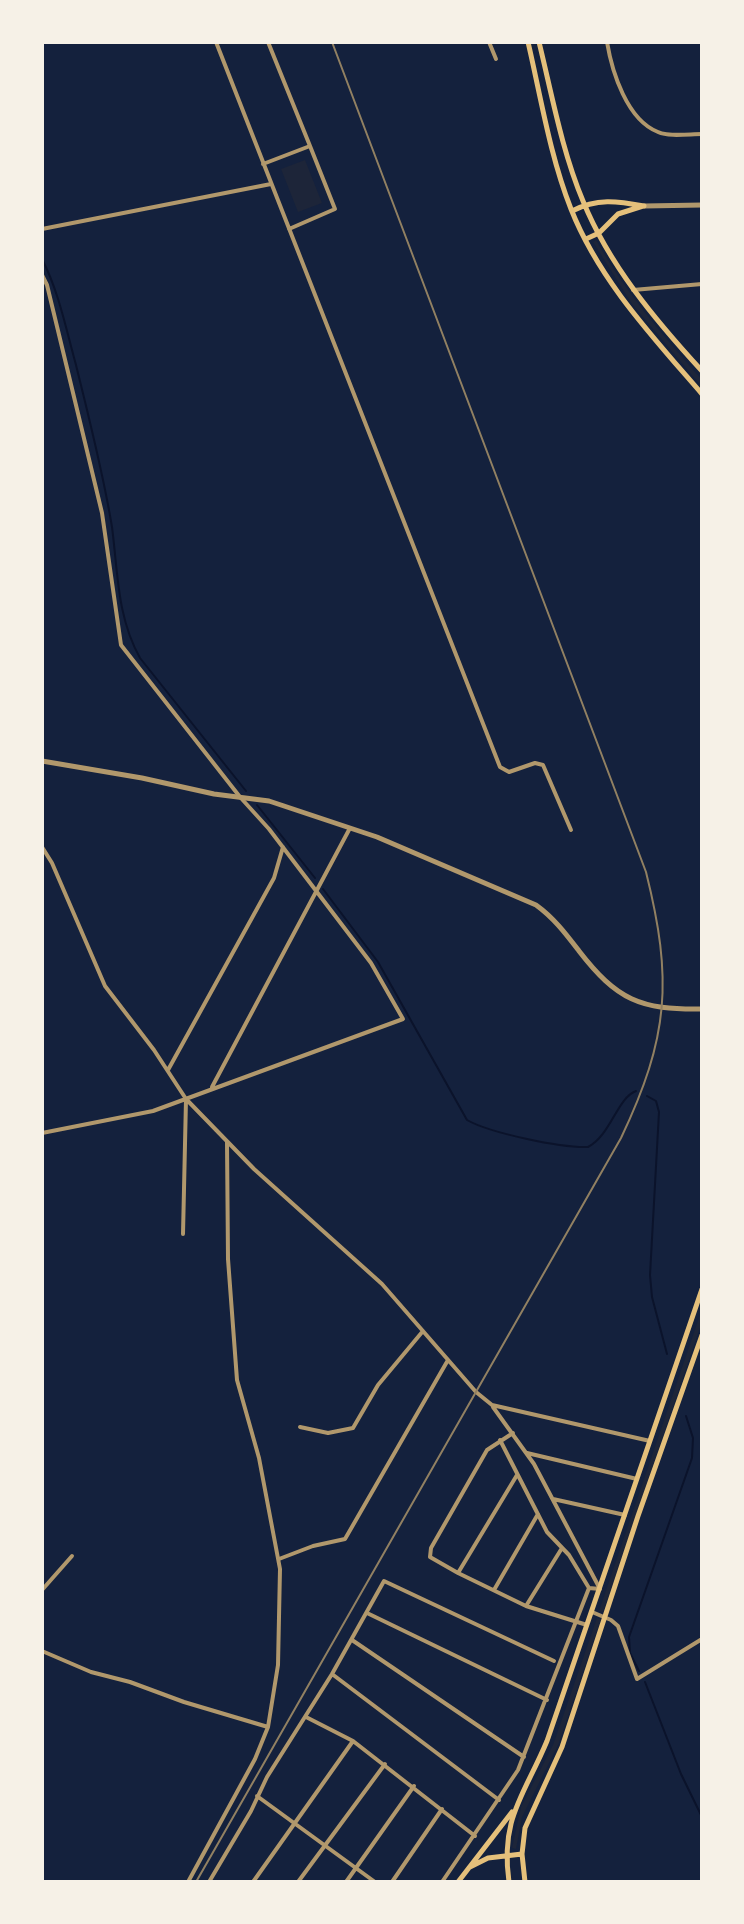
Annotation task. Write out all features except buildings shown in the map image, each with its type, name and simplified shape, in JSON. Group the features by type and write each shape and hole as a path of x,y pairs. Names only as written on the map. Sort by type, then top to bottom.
{"main road":[{"path":"528,42 555,161 572,211 623,300 702,394"},
{"path":"539,42 568,158 584,205 633,290 702,371"},
{"path":"572,211 584,205 611,200 644,206"},
{"path":"586,239 599,233 618,214 644,206"},
{"path":"509,1882 507,1837 515,1808 547,1741 702,1289"},
{"path":"524,1882 522,1854 528,1817 562,1747 702,1335"},
{"path":"458,1882 515,1808"},
{"path":"467,1869 488,1858 522,1854"}],"street":[{"path":"216,42 500,767 509,772 535,763 543,765 571,830"},
{"path":"268,42 335,209 289,229"},
{"path":"489,42 496,59"},
{"path":"607,42 617,79 636,115 659,133 702,134"},
{"path":"263,164 310,146"},
{"path":"42,229 271,184"},
{"path":"644,206 702,205"},
{"path":"42,275 47,285 102,513 121,645 316,890 379,974 403,1019 138,1115 42,1133"},
{"path":"633,290 702,284"},
{"path":"691,360 702,359"},
{"path":"42,761 269,801 390,842 536,905 555,921 604,981 634,1001 659,1008 702,1009"},
{"path":"211,1089 350,828"},
{"path":"42,847 52,863 105,986 186,1099 227,1142 364,1265 476,1392 492,1405 527,1453 600,1589"},
{"path":"168,1070 274,878 283,847"},
{"path":"183,1234 186,1099"},
{"path":"188,1882 255,1759 268,1727 278,1665 279,1559 259,1458 237,1380 228,1259 227,1142"},
{"path":"300,1427 328,1433 353,1428 378,1385 423,1331"},
{"path":"279,1559 313,1546 340,1541 349,1535 448,1360"},
{"path":"492,1405 650,1441"},
{"path":"513,1433 487,1450 431,1548 431,1560 526,1606 587,1625"},
{"path":"500,1440 551,1537 573,1560 589,1588"},
{"path":"527,1453 637,1479"},
{"path":"458,1573 517,1475"},
{"path":"553,1498 625,1515"},
{"path":"494,1590 538,1514"},
{"path":"526,1606 562,1548"},
{"path":"42,1590 72,1556"},
{"path":"209,1882 267,1777 332,1674 384,1581 554,1661"},
{"path":"589,1588 600,1589"},
{"path":"442,1882 499,1800 524,1757 589,1588"},
{"path":"592,1612 615,1623 620,1630 637,1679 701,1641"},
{"path":"367,1613 547,1700"},
{"path":"352,1640 524,1757"},
{"path":"42,1651 91,1672 268,1727"},
{"path":"332,1674 499,1800"},
{"path":"306,1717 353,1741 475,1836"},
{"path":"253,1882 353,1741"},
{"path":"298,1882 385,1764"},
{"path":"346,1882 414,1786"},
{"path":"257,1796 375,1882"},
{"path":"392,1882 442,1809"}],"shaded area":[{"path":"305,160 322,203 298,212 281,169"},
{"path":"596,240 632,295 702,380 702,387 632,304 593,242"},
{"path":"702,1309 702,1322 603,1612 599,1611"},
{"path":"597,1618 601,1619 559,1743 522,1817 516,1849 512,1848 521,1807 553,1745"}],"waterway":[{"path":"42,259 62,311 96,445 112,527 123,611 132,642 140,658 246,791"},
{"path":"257,805 315,878"},
{"path":"323,889 378,962 467,1120 526,1139 588,1147 603,1134 624,1101 636,1091"},
{"path":"647,1096 656,1101 659,1112 650,1275 652,1297 667,1354"},
{"path":"639,1671 630,1653 629,1637 692,1458 693,1438 686,1416"},
{"path":"645,1682 681,1774 702,1817"}],"railway":[{"path":"196,1882 621,1138 649,1069 662,1008 660,945 646,872 332,42"}]}
